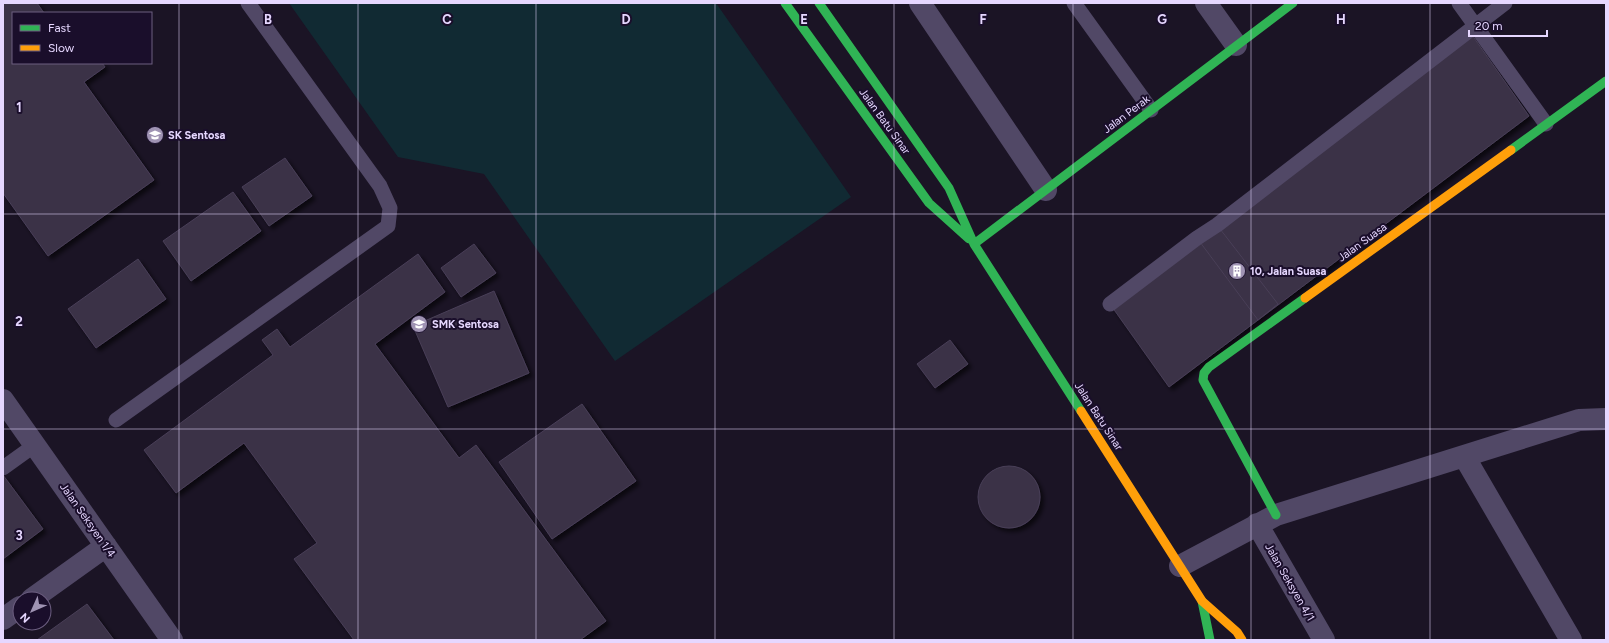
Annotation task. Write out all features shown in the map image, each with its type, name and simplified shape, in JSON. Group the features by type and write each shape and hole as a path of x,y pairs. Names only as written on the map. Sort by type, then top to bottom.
{"street":[{"name":"Jalan Batu Sinar","path":"785,3 929,203 974,244"},
{"name":"Jalan Batu Sinar","path":"819,3 949,188 974,244 1202,601 1237,632 1242,640"},
{"path":"920,3 1046,190"},
{"path":"1206,3 1236,45"},
{"name":"Jalan Perak","path":"974,244 1293,3"},
{"name":"Jalan Suasa","path":"1266,519 1203,380 1204,373 1209,367 1606,80"},
{"name":"Jalan Seksyen 1/4","path":"3,400 172,640"},
{"path":"1180,566 1266,519 1579,420 1606,419"},
{"path":"1464,456 1571,640"},
{"name":"Jalan Seksyen 4/1","path":"1266,519 1324,640"},
{"path":"43,591 106,546"},
{"name":"Jalan Batu Sinar","path":"1202,601 1210,640"},
{"path":"3,620 12,613"}],"lane":[{"path":"116,420 388,226 390,208 380,186 248,3"},
{"path":"1074,3 1151,110"},
{"path":"1459,3 1546,124"},
{"path":"1110,304 1197,238 1217,225 1505,3"},
{"path":"3,468 35,445"}],"shaded area":[{"path":"289,3 716,3 851,197 615,361 484,174 398,157"}],"building":[{"path":"3,3 37,3 43,12 12,12 12,64 103,64 105,67 84,82 154,180 48,256 3,193"},
{"path":"1472,35 1529,116 1169,387 1110,304"},
{"path":"285,158 312,196 269,226 242,187"},
{"path":"233,192 261,231 191,281 163,241"},
{"name":"10, Jalan Suasa","path":"1217,225 1278,304 1258,320 1197,238"},
{"path":"474,244 496,273 461,297 441,268"},
{"path":"418,254 445,292 375,344 459,458 476,445 606,621 580,640 354,640 294,559 317,543 244,443 176,493 144,450 273,355 262,340 277,329 290,347"},
{"path":"138,259 166,299 96,348 68,309"},
{"path":"494,291 529,373 448,407 413,326"},
{"path":"950,340 968,364 935,388 917,364"},
{"path":"582,404 636,481 552,539 499,462"},
{"path":"1003,466 1015,466 1031,475 1038,485 1040,497 1038,509 1031,519 1015,528 1003,528 992,523 983,514 978,503 978,491 983,480 992,471"},
{"path":"3,475 43,529 3,559"},
{"path":"87,604 114,640 37,640 50,631 52,631 52,629"}],"traffic: fast":[{"path":"785,3 929,203 969,239"},
{"path":"819,3 949,188 974,244 1081,411"},
{"path":"974,244 1293,3"},
{"path":"1511,150 1606,81"},
{"path":"1276,515 1203,380 1204,373 1209,367 1305,298"},
{"path":"1202,601 1210,640"}],"traffic: slow":[{"path":"1305,298 1511,150"},
{"path":"1081,411 1202,601 1237,632 1242,640"}],"place":[{"name":"SK Sentosa","path":"155,135"},
{"name":"10, Jalan Suasa","path":"1237,271"},
{"name":"SMK Sentosa","path":"419,324"}]}
